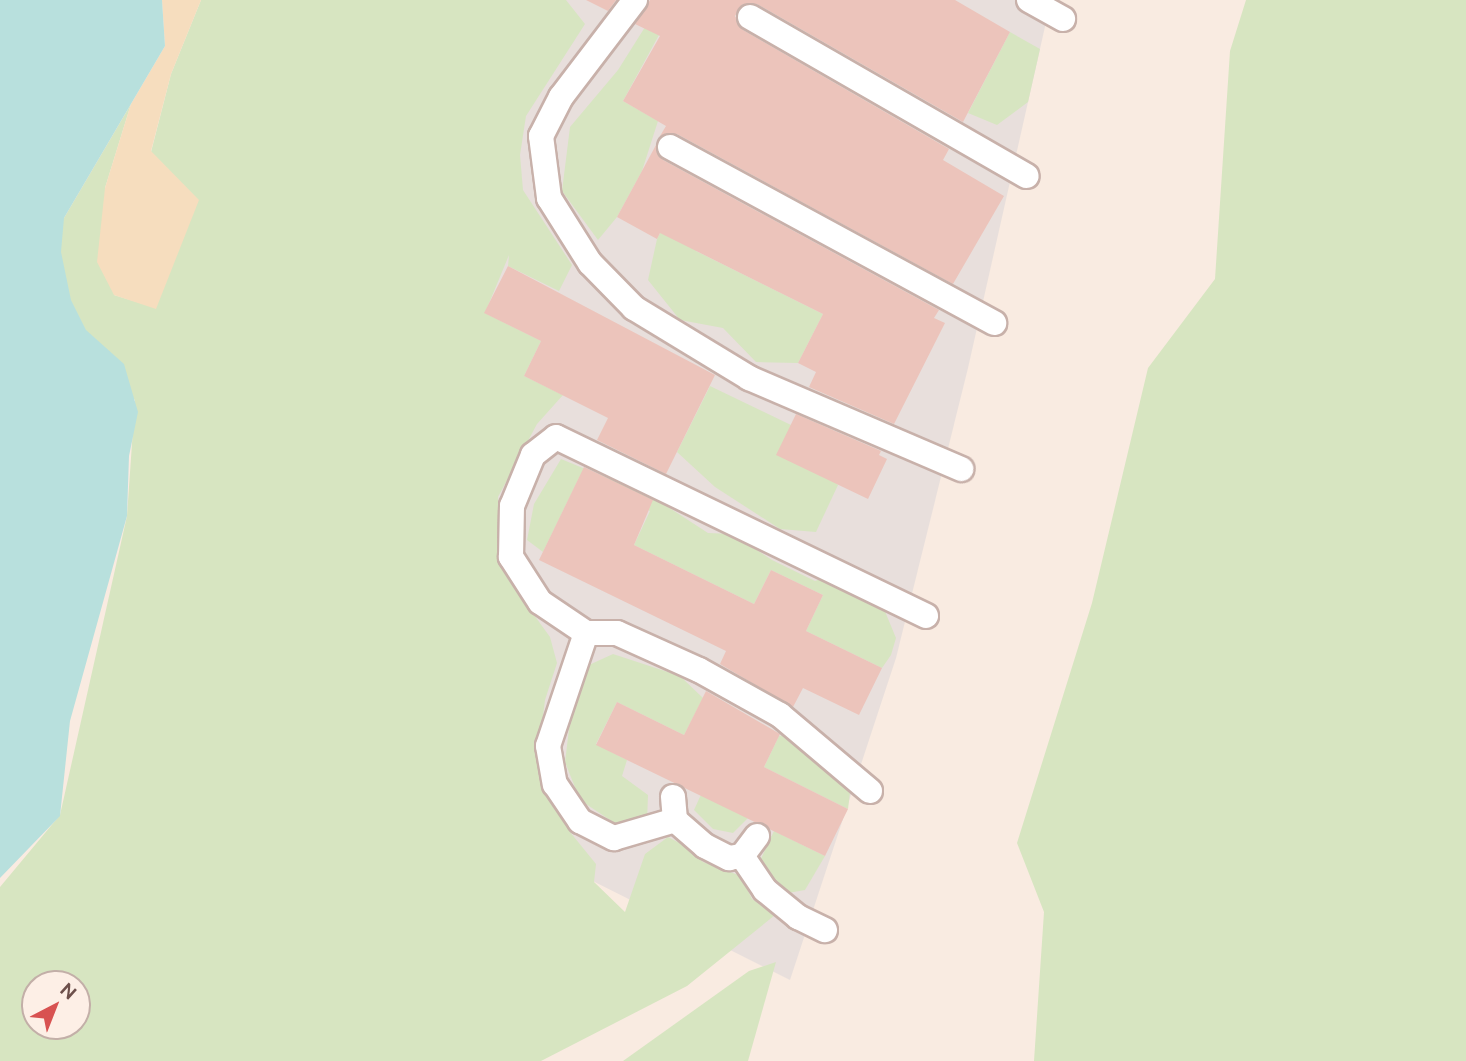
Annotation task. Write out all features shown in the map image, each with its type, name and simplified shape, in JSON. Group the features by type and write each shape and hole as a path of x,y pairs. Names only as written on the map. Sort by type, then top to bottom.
{"lane":[{"path":"635,0 561,97 541,136 549,198 590,263 634,308 749,378 961,469"},
{"path":"1029,0 1063,19"},
{"path":"750,17 1027,177"},
{"path":"670,147 994,323"},
{"path":"870,791 780,715 699,670 617,633 586,634 540,602 511,557 512,506 533,454 556,437 926,616"},
{"path":"586,634 548,746 555,784 580,821 614,838 674,808 705,846 729,859 743,856 757,836"},
{"path":"743,856 765,890 797,917 825,930"}],"shaded area":[{"path":"499,0 1051,0 968,368 896,658 790,980 533,851 434,374"}],"green space":[{"path":"201,0 566,0 585,24 526,116 520,155 523,190 572,265 559,291 508,266 509,255 485,313 541,341 524,376 563,395 537,424 498,497 508,579 550,637 557,663 545,700 537,765 570,832 596,864 594,882 625,912 645,854 668,837 689,848 703,862 741,876 752,899 775,915 687,986 541,1061 0,1061 0,887 60,815 127,516 135,400 0,278 64,218 131,104 105,188 114,295 156,308 151,152 171,74"},
{"path":"662,0 678,0 623,101 658,121 642,171 617,217 598,240 562,191 570,127 618,70"},
{"path":"1246,0 1466,0 1466,1061 1034,1061 1044,912 1017,843 1092,603 1148,368 1215,279 1230,51"},
{"path":"1010,32 1040,49 1028,102 997,125 968,113"},
{"path":"682,192 696,251 823,314 798,363 756,362 723,328 680,320 648,280 657,239"},
{"path":"710,386 791,425 838,485 816,532 780,529 715,487 677,452"},
{"path":"561,459 651,496 708,533 732,534 772,560 815,581 827,577 884,609 896,638 891,655 882,668 806,631 823,595 771,570 754,604 634,545 650,511 579,478 543,552 527,540 534,504"},
{"path":"613,654 680,676 703,698 684,735 617,702 596,744 627,760 622,776 648,795 647,822 619,826 580,800 565,762 570,721 589,665"},
{"path":"790,734 853,768 848,809 764,767 779,736"},
{"path":"720,753 748,818 733,833 713,829 694,810"},
{"path":"774,831 825,856 805,890 788,893 758,865"},
{"path":"776,962 748,1061 623,1061 749,971"}],"sand":[{"path":"162,0 201,0 171,74 151,151 199,200 156,309 114,295 97,262 105,188 131,104 165,46"}],"water":[{"path":"0,0 162,0 165,46 64,218 61,252 71,300 86,330 124,364 138,412 129,456 127,516 70,721 60,816 0,878"}],"building":[{"path":"586,0 616,0 608,11"},
{"path":"650,0 955,0 1010,32 963,122 757,4 743,4 735,16 743,30 949,149 943,160 1004,196 953,284 677,134 660,136 666,126 623,101 660,36 635,24"},
{"path":"656,145 663,160 939,310 934,318 945,323 894,424 809,387 816,372 798,363 823,314 660,233 657,239 617,217"},
{"path":"508,266 715,375 666,474 597,440 608,418 524,376 541,341 484,313"},
{"path":"796,414 881,451 879,455 887,459 868,499 776,455"},
{"path":"584,467 653,500 634,545 754,604 771,570 823,595 806,631 882,668 859,715 803,688 793,707 720,664 726,651 539,560"},
{"path":"706,691 780,734 764,767 848,809 825,856 596,745 617,702 684,735"}]}
